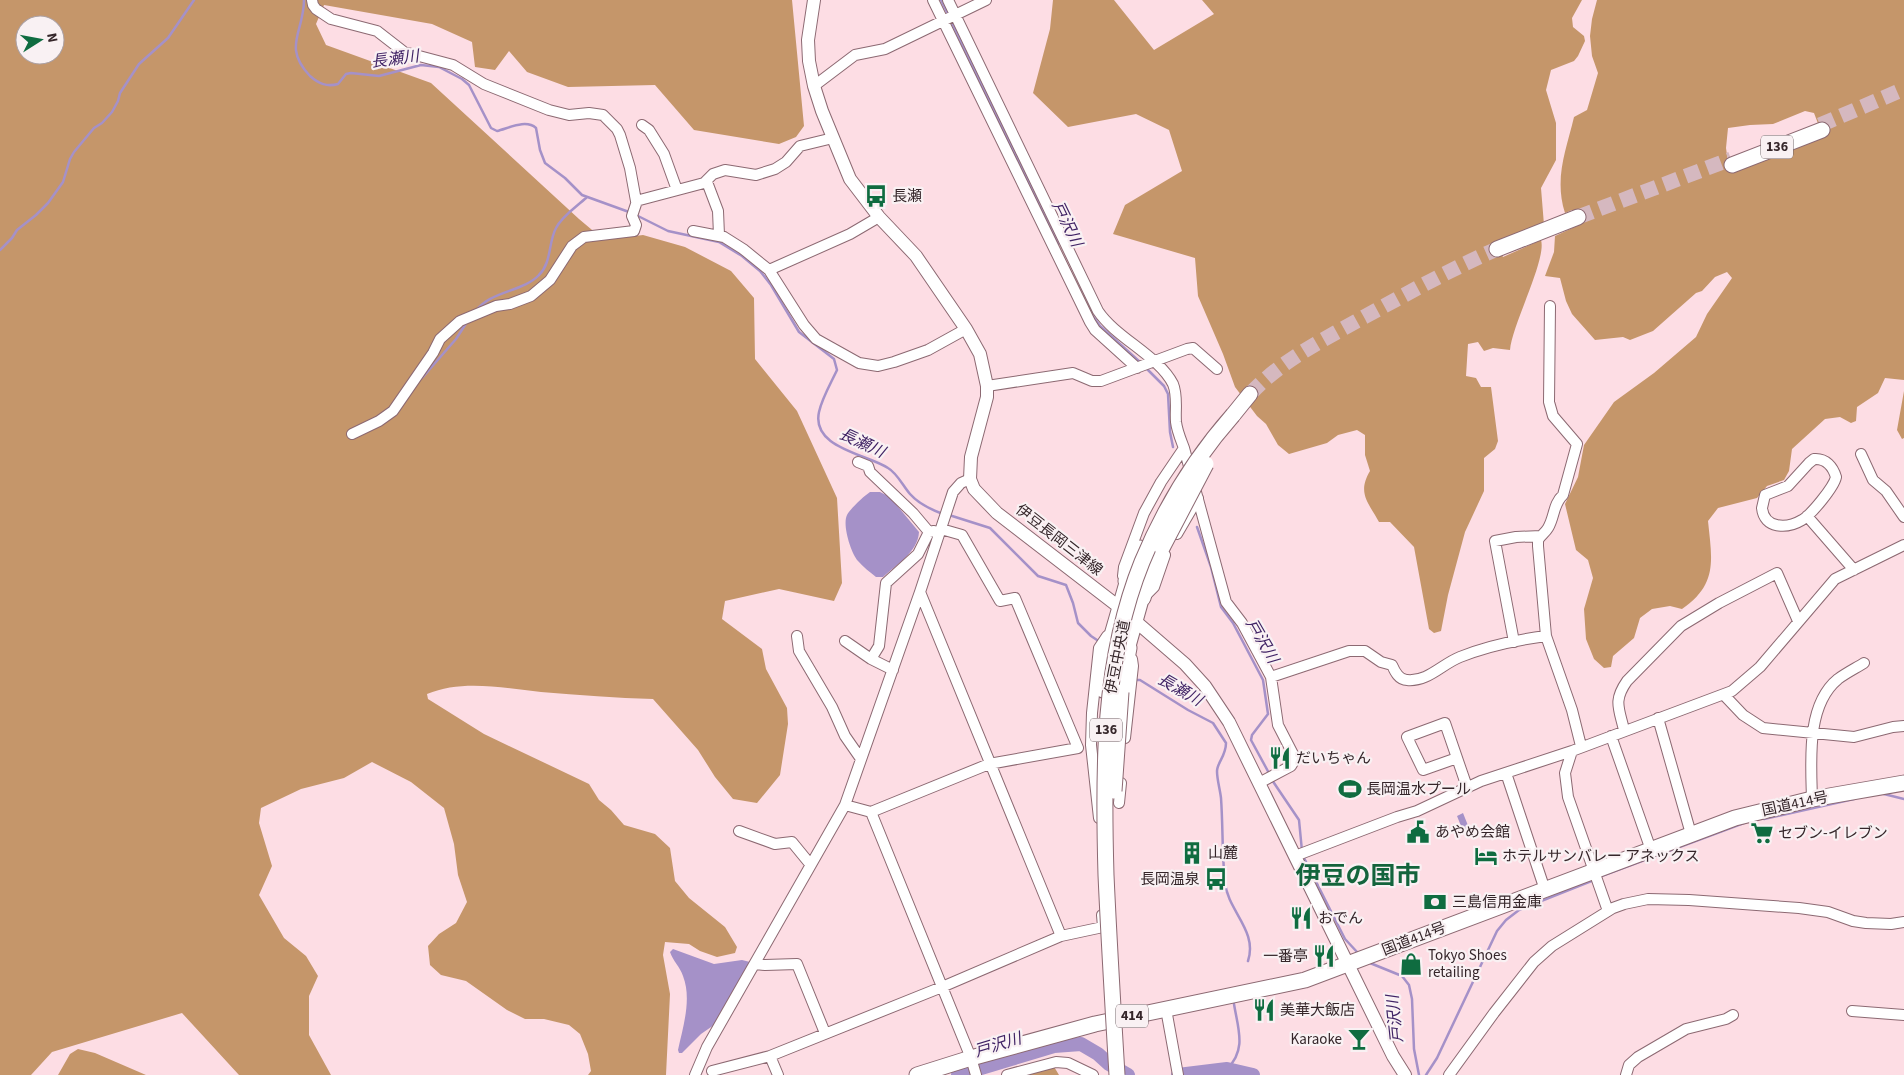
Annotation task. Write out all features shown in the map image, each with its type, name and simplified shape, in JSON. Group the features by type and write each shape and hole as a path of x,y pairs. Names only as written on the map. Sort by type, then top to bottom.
{"highway":[{"name":"136","path":"1731,162 1821,128"},
{"path":"1498,250 1579,219"},
{"name":"伊豆中央道","path":"1117,1075 1107,900 1106,731 1113,673 1123,627 1136,582 1153,538 1176,494 1201,455 1251,395"},
{"path":"1126,582 1144,539 1172,486 1193,455 1212,433 1231,418"},
{"name":"伊豆中央道","path":"1123,1075 1107,814 1113,708 1121,656 1132,609 1147,564 1173,509 1231,418"},
{"path":"1143,598 1151,570 1218,440"},
{"path":"1107,814 1099,740 1108,647"},
{"path":"1107,814 1113,798 1122,692 1129,648"},
{"name":"国道414号","path":"917,1075 972,1061 1095,1024 1305,980 1545,890 1595,876 1651,850 1744,815 1812,799 1904,783"}],"main road":[{"path":"814,0 808,40 809,61 814,86 850,179 879,216 916,256 966,329 980,354 987,386 985,406 971,457 970,479"},
{"name":"伊豆長岡三津線","path":"970,479 977,493 997,513 1119,607 1185,664 1205,686 1229,722 1393,1056 1405,1075"},
{"path":"1108,647 1126,582"},
{"path":"1129,648 1143,598"}],"street":[{"path":"312,0 316,9 332,19 377,31 404,52 453,65 484,84 549,110 569,115 589,113 603,115 618,128 630,168 634,199 636,228 631,233 590,236 578,240 550,280 531,296 510,304 496,306 460,321 440,339 433,353 393,411 379,421 352,434"},
{"path":"933,0 949,18 1098,311 1145,365"},
{"path":"948,0 949,18 1090,322 1172,384 1175,392 1178,431 1226,602 1242,623 1271,677 1278,725 1292,751 1294,761 1291,766 1259,783"},
{"path":"814,86 855,55 885,50 986,0"},
{"path":"642,125 649,130 664,154 677,190"},
{"path":"634,209 677,190 707,182 713,174 725,170 756,175 775,170 786,162 800,146 833,138"},
{"path":"707,182 718,211 718,235"},
{"path":"769,270 850,234 879,216"},
{"path":"693,231 724,237 743,249 769,270 804,325 816,339 859,363 878,366 894,362 928,350 966,329"},
{"path":"1550,306 1549,402 1553,416 1577,444 1563,495 1557,500 1551,522 1538,540 1546,636 1572,710 1577,749 1565,772 1568,797 1608,911"},
{"path":"987,386 1073,372 1096,382 1193,348 1217,369"},
{"path":"1126,582 1123,569 1144,513 1161,482 1184,448"},
{"path":"1861,454 1873,480 1886,491 1904,516"},
{"path":"1820,459 1831,466 1836,477 1835,482 1807,516 1802,521 1776,526 1765,518 1762,512 1763,501 1771,492 1788,486 1812,460 1820,459"},
{"path":"858,462 868,466 870,472 913,513 929,532"},
{"path":"695,1075 707,1047 845,804 948,508 957,486 970,479"},
{"path":"1143,598 1154,588 1166,553 1198,498"},
{"path":"1807,516 1854,570"},
{"path":"871,658 879,646 886,583 918,554 929,532 942,527 962,535 1000,601 1015,598 1078,748"},
{"path":"1514,642 1495,541 1516,537 1541,536"},
{"path":"1295,856 1382,822 1417,811 1467,787 1577,749 1732,691 1761,666 1798,620 1835,579 1904,545"},
{"path":"1624,730 1618,696 1621,689 1670,637 1696,616 1777,573 1798,620"},
{"path":"920,592 1061,936"},
{"path":"712,1071 770,1056 942,987 1061,936 1103,927 1099,821 1091,745 1092,713 1099,648 1112,629"},
{"path":"797,636 799,651 832,707 845,736 861,759"},
{"path":"1271,677 1349,651 1362,650 1381,662 1392,665 1400,678 1411,680 1434,673 1464,656 1493,646 1546,636"},
{"path":"845,641 893,670"},
{"path":"1119,803 1133,666 1129,648"},
{"path":"1812,799 1814,717 1822,698 1837,679 1864,663"},
{"path":"1724,695 1743,715 1763,728 1858,737 1893,727 1904,726"},
{"path":"1658,718 1691,834"},
{"path":"1457,758 1423,770 1408,737 1445,724 1457,758 1467,787"},
{"path":"845,804 871,812 989,764 1078,748 1125,736"},
{"path":"1611,736 1651,850"},
{"path":"1506,773 1545,890"},
{"path":"871,812 976,1075"},
{"path":"739,831 776,844 792,842 810,864"},
{"path":"1449,1075 1534,962 1552,946 1608,911 1624,904 1636,901 1678,899 1799,908 1828,912 1853,921 1866,923 1891,924 1904,922"},
{"path":"755,964 797,964 826,1033"},
{"path":"1166,1009 1178,1075"},
{"path":"1852,1010 1904,1015"},
{"path":"1626,1075 1630,1065 1638,1057 1686,1028 1726,1019 1733,1014"},
{"path":"770,1056 778,1075"},
{"path":"1008,1075 1056,1062 1068,1063 1093,1075"}],"shaded area":[{"path":"0,0 792,0 804,126 796,137 779,144 694,130 655,85 568,87 527,72 509,51 495,70 475,67 472,42 432,24 324,5 316,24 326,45 431,83 604,240 643,235 685,247 731,271 754,298 755,359 797,411 837,498 842,583 834,601 779,589 725,601 722,619 762,649 766,669 787,708 788,724 780,775 757,803 733,799 715,777 698,750 653,699 541,692 483,686 440,689 427,694 428,699 484,734 589,784 599,800 624,825 655,834 670,848 675,881 689,898 725,927 737,947 735,953 717,957 700,951 689,944 665,942 663,955 670,994 666,1075 588,1075 591,1071 588,1054 580,1034 569,1025 544,1019 525,1019 507,1010 466,981 441,975 430,965 428,946 439,934 456,923 467,902 458,875 454,844 444,808 411,782 372,762 344,778 301,789 261,808 259,823 272,866 259,895 284,938 306,956 318,976 309,996 309,1035 331,1075 239,1075 182,1013 52,1052 31,1075 0,1075"},
{"path":"1053,0 1114,0 1154,50 1214,14 1202,0 1582,0 1572,18 1573,27 1584,36 1585,41 1574,61 1551,70 1546,90 1556,123 1556,160 1541,188 1544,225 1496,244 1503,257 1541,240 1539,262 1512,339 1510,350 1493,348 1484,351 1478,342 1468,344 1466,376 1476,378 1481,387 1491,387 1498,441 1495,449 1484,458 1484,491 1465,532 1448,595 1441,631 1434,633 1429,629 1414,547 1390,522 1379,522 1368,503 1364,492 1364,485 1370,471 1365,455 1365,435 1357,430 1338,435 1327,443 1289,454 1278,445 1266,424 1257,416 1235,387 1198,296 1195,258 1113,234 1125,205 1182,171 1169,130 1136,114 1068,127 1033,93 1050,29"},
{"path":"1597,0 1904,0 1904,380 1885,378 1878,393 1857,407 1856,421 1851,423 1840,417 1825,419 1792,449 1789,471 1784,480 1767,486 1757,498 1718,508 1708,521 1711,559 1710,570 1702,590 1694,600 1682,609 1670,606 1652,609 1640,618 1634,638 1613,656 1611,667 1604,668 1594,659 1586,639 1584,609 1593,578 1588,560 1576,550 1565,504 1578,477 1584,445 1614,402 1654,373 1696,337 1707,314 1732,278 1727,272 1715,277 1702,291 1696,293 1653,331 1630,340 1623,337 1595,340 1572,314 1566,301 1560,278 1545,276 1554,252 1555,236 1579,225 1572,210 1565,213 1562,200 1561,176 1574,117 1587,110 1598,73 1592,56 1590,36","holes":["1805,111 1814,113 1822,134 1729,168 1726,148 1728,128 1773,124"]},
{"path":"1904,391 1904,438 1902,439 1897,430"},
{"path":"870,492 880,492 890,497 919,532 918,539 911,552 883,577 876,577 858,561 850,546 846,532 847,515"},
{"path":"1463,813 1469,828 1463,831 1457,816"},
{"path":"673,949 714,964 742,960 750,962 714,1025 701,1034 682,1053 679,1053 678,1050 686,1013 687,994 683,976 670,952"},
{"path":"78,1049 95,1053 146,1075 58,1075 70,1054"},
{"path":"1053,1065 1059,1075 1023,1075"}],"waterway":[{"path":"0,250 17,230 48,203 63,182 74,152 94,128 102,123 112,112 120,93 139,64 168,38 194,0"},
{"name":"長瀬川","path":"304,0 296,39 297,56 302,66 317,81 327,85 334,85 338,84 346,74 351,73 379,76 421,65 439,67 462,79 469,85 491,128 497,131 522,124 532,125 536,128 540,150 545,163 565,178 582,195 629,212"},
{"name":"戸沢川","path":"941,0 948,14"},
{"name":"戸沢川","path":"950,19 1058,244"},
{"path":"476,311 489,299 524,285 539,275 546,264 554,234 559,224 565,216 586,198"},
{"name":"長瀬川","path":"634,214 668,231 719,242 742,256 760,271 771,285 799,332 834,359 837,370 824,396 819,412 819,424 823,434 843,448 888,468 897,476 913,497 925,506 943,514"},
{"name":"戸沢川","path":"1092,315 1100,326 1141,363"},
{"path":"422,378 456,339 467,322"},
{"name":"戸沢川","path":"1145,367 1164,386 1168,394 1170,432 1173,447"},
{"name":"長瀬川","path":"949,515 990,528 1038,576 1066,585 1078,623 1100,642"},
{"name":"戸沢川","path":"1197,527 1211,567 1221,607 1233,623 1263,680 1268,714 1252,735 1251,740 1270,775"},
{"name":"長瀬川","path":"1134,680 1140,680 1213,723 1226,743 1225,752 1217,771 1221,798 1225,883 1231,903 1249,940 1248,961"},
{"name":"戸沢川","path":"1272,780 1299,820 1302,851"},
{"path":"1884,794 1904,799"},
{"path":"1764,819 1854,799"},
{"path":"1599,877 1744,823"},
{"name":"戸沢川","path":"1303,856 1345,939 1358,953"},
{"path":"1426,1075 1437,1058 1497,931 1506,920 1519,910 1594,880"},
{"name":"戸沢川","path":"1370,963 1402,976 1409,985 1412,999 1414,1049 1419,1075"},
{"name":"長瀬川","path":"1227,1069 1237,1054 1240,1038 1234,1004"},
{"name":"戸沢川","path":"958,1075 1054,1046 1081,1044 1128,1075"},
{"name":"戸沢川","path":"1178,1075 1227,1069 1253,1075"}],"tunnel":[{"path":"1820,125 1904,89"},
{"path":"1578,217 1731,159"},
{"path":"1250,394 1289,361 1318,343 1430,282 1497,249"}],"place":[{"name":"長瀬","path":"876,196"},
{"name":"だいちゃん","path":"1280,758"},
{"name":"長岡温水プール","path":"1350,789"},
{"name":"あやめ会館","path":"1418,832"},
{"name":"セブン-イレブン","path":"1762,833"},
{"name":"山麓","path":"1192,853"},
{"name":"ホテルサンバレー アネックス","path":"1486,856"},
{"name":"長岡温泉","path":"1216,879"},
{"name":"三島信用金庫","path":"1435,902"},
{"name":"おでん","path":"1301,918"},
{"name":"一番亭","path":"1324,956"},
{"name":"Tokyo Shoes retailing","path":"1411,964"},
{"name":"美華大飯店","path":"1264,1010"},
{"name":"Karaoke","path":"1359,1039"}],"district":[{"name":"伊豆の国市","path":"1358,876"}]}
